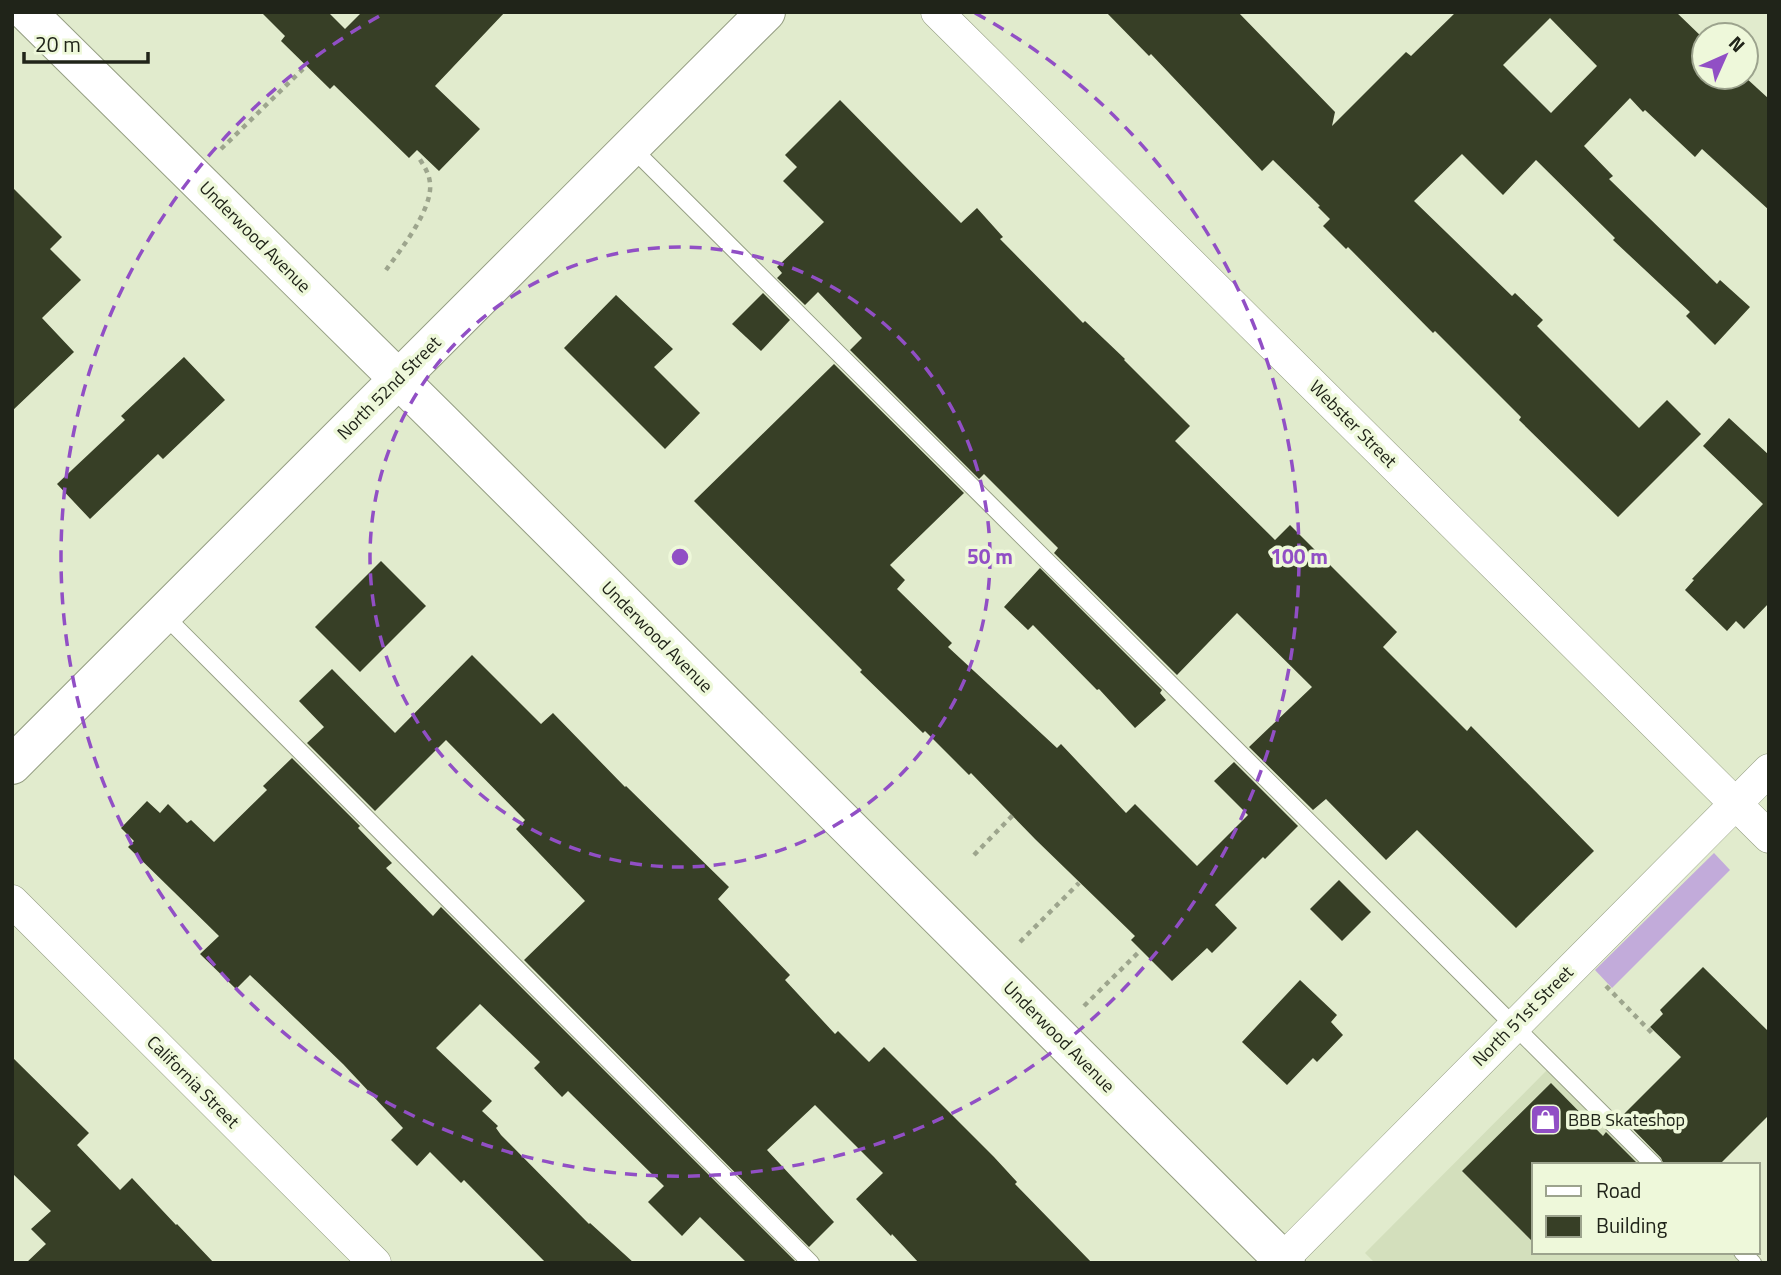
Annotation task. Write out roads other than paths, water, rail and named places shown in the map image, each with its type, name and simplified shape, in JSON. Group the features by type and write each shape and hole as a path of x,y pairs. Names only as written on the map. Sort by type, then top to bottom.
{"main road":[{"name":"Underwood Avenue","path":"27,12 1283,1262"},
{"name":"North 52nd Street","path":"12,765 766,12"}],"street":[{"name":"Webster Street","path":"937,12 1769,837"},
{"name":"North 51st Street","path":"1283,1262 1513,1026 1769,770"},
{"name":"California Street","path":"12,901 375,1263"}],"lane":[{"path":"631,147 1652,1163"},
{"path":"163,614 811,1263"}],"place":[{"name":"BBB Skateshop","path":"1545,1120"}]}
